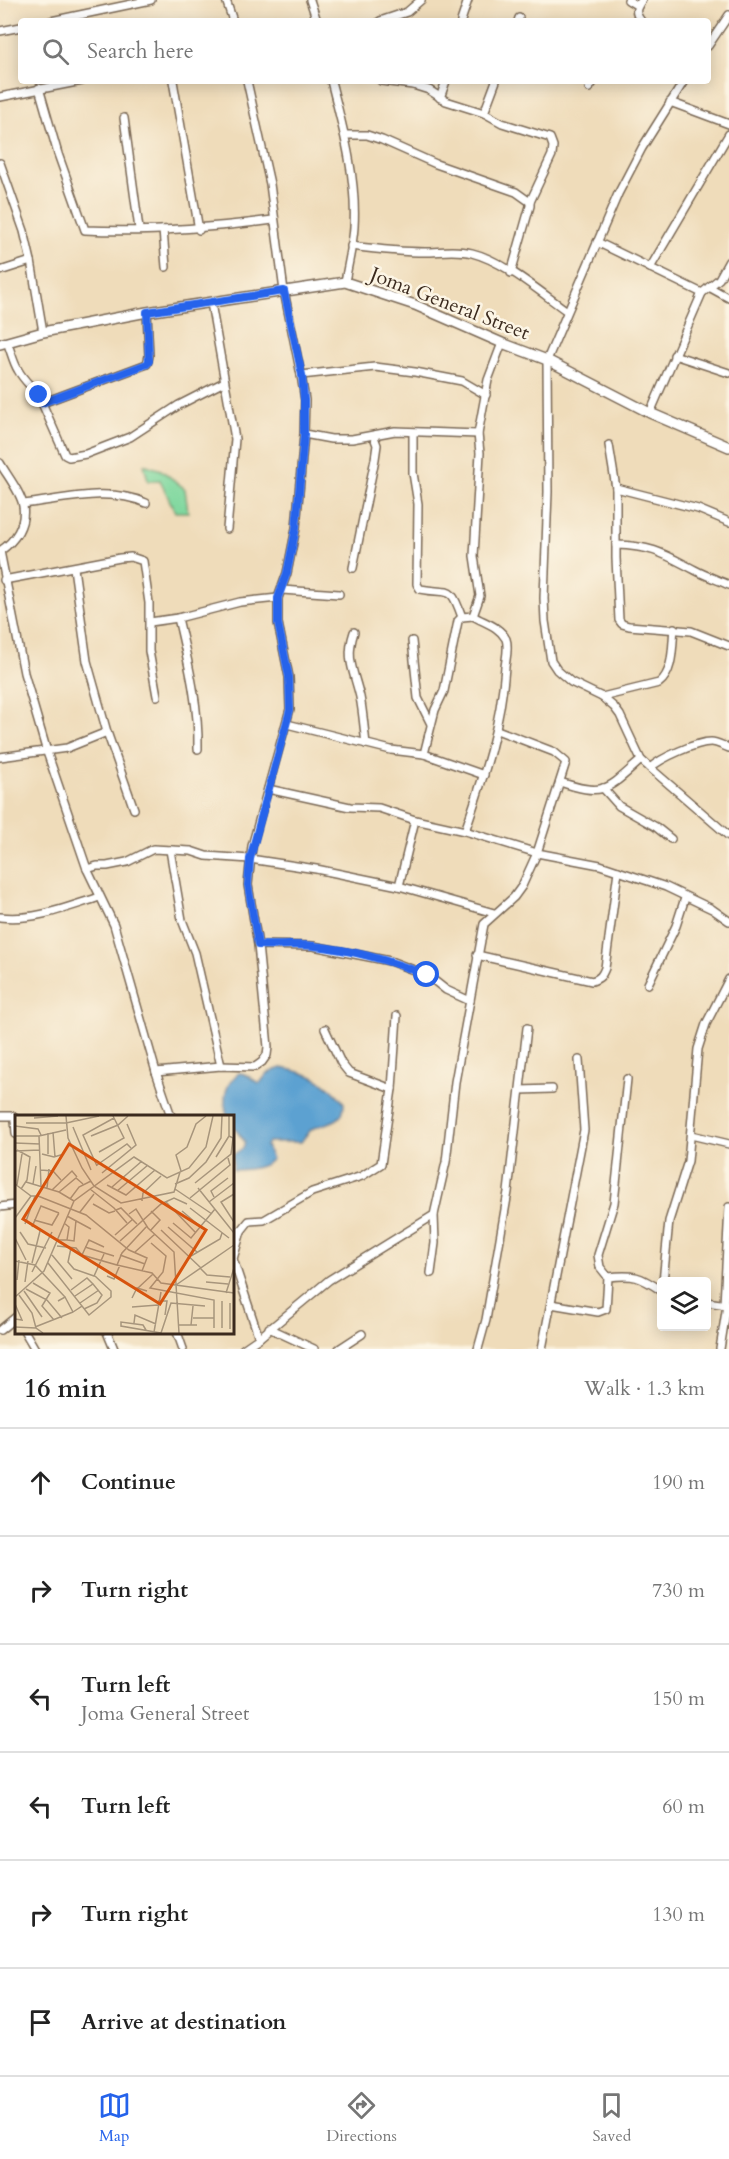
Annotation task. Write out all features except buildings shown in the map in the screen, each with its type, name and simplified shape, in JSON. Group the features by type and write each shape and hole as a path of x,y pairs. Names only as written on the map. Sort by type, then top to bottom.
{"street":[{"path":"65,18 151,0"},
{"path":"226,0 232,18"},
{"path":"310,0 316,18"},
{"path":"389,18 407,12 421,0"},
{"path":"462,18 468,0"},
{"path":"628,0 640,3 636,9 637,18"},
{"path":"711,42 729,15"},
{"path":"0,32 18,28"},
{"path":"0,97 64,84"},
{"path":"174,84 199,230"},
{"path":"156,1072 221,1066 255,1067 267,1055 258,945 248,885 250,859 287,724 290,696 289,677 278,623 278,598 287,573 296,528 304,434 304,400 302,375 284,291 270,183 248,84"},
{"path":"333,84 346,135 352,186 354,227 345,282"},
{"path":"405,84 429,90 440,98 484,113 502,123 550,138 554,146 552,155 530,202 511,273"},
{"path":"440,98 445,84"},
{"path":"484,113 495,84"},
{"path":"682,84 642,148 618,194 547,360 548,492 544,598 549,650 551,661 557,670 571,681 602,697 620,715 641,760 729,836"},
{"path":"39,88 58,154 85,230 116,232 199,230 273,220"},
{"path":"670,102 729,124"},
{"path":"124,118 139,230"},
{"path":"650,268 729,134"},
{"path":"346,135 367,135 382,140 436,164 516,192 530,202"},
{"path":"0,163 24,231 43,332"},
{"path":"163,230 166,267"},
{"path":"597,242 702,293"},
{"path":"351,246 425,252 454,250 485,258 567,311"},
{"path":"0,271 31,261"},
{"path":"650,413 702,293 719,279 729,261"},
{"name":"Joma General Street","path":"4,343 43,332 147,312 345,282 415,305 547,360 650,413 729,447"},
{"path":"709,287 729,298"},
{"path":"211,303 235,440 227,529"},
{"path":"42,403 147,364 149,361 147,312"},
{"path":"4,343 18,370 39,395 65,455 69,457 86,454 130,436 179,405 224,382"},
{"path":"473,616 480,596 474,556 480,453 478,434 488,380 502,343"},
{"path":"674,356 729,373"},
{"path":"302,375 375,367 462,381 486,395"},
{"path":"304,434 331,439 374,436 395,431 478,434"},
{"path":"413,433 413,473 418,504 417,584 420,590 449,591 453,594 462,616"},
{"path":"353,568 375,459 377,445 374,436"},
{"path":"609,445 616,488 619,620 622,624 674,628 701,634 729,646"},
{"path":"1,466 23,504 21,525 17,535 8,546 0,551 24,673 47,752 87,869 110,912 171,1115"},
{"path":"616,488 698,509 729,522"},
{"path":"23,504 71,497 113,495 138,499 146,503"},
{"path":"616,544 661,551 697,572 729,585"},
{"path":"4,579 131,557 143,561 150,622 149,651 158,696"},
{"path":"74,568 87,661 107,732 134,809"},
{"path":"282,590 339,594"},
{"path":"150,622 178,618 240,602 278,598"},
{"path":"462,616 473,616 494,625 507,641 504,691 497,730 465,831"},
{"path":"424,754 435,710 444,691 458,621 462,616"},
{"path":"178,618 191,672 199,720 198,749"},
{"path":"602,697 659,683 664,679 670,662 674,628"},
{"path":"354,632 349,647 350,668 363,711 366,744"},
{"path":"412,641 418,698 431,724"},
{"path":"287,724 391,750 424,754 484,776"},
{"path":"431,1273 435,1244 434,1215 446,1162 455,1082 484,924 514,897 522,886 537,853 566,762 554,752 497,730"},
{"path":"0,757 67,748 107,732"},
{"path":"650,768 671,755 694,746 710,742 729,748"},
{"path":"560,782 594,791 616,782 641,760"},
{"path":"603,788 619,806 672,839"},
{"path":"268,789 350,807 379,808 537,853 600,865 666,887 712,909 729,921"},
{"path":"399,886 415,820"},
{"path":"87,869 127,862 153,849 191,851 206,856 250,859 315,869 399,886 494,913"},
{"path":"170,850 182,920 195,953 221,1066"},
{"path":"477,955 592,981 598,979 605,968 618,871"},
{"path":"0,917 28,918 43,915 100,897"},
{"path":"648,984 676,926 685,898"},
{"path":"258,945 313,946 390,961 427,975 446,990 470,1001"},
{"path":"663,1277 669,1221 688,1161 698,1049 715,1005 729,979"},
{"path":"234,1252 237,1231 249,1221 264,1220 312,1192 362,1176 381,1164 392,1089 397,1016"},
{"path":"478,1349 486,1320 508,1192 527,1028"},
{"path":"325,1029 349,1073 392,1089"},
{"path":"542,1349 584,1130 579,1060"},
{"path":"552,1304 603,1311 606,1309 608,1277 600,1267 598,1255 614,1203 627,1080"},
{"path":"520,1090 552,1089"},
{"path":"0,1116 13,1116 15,1119"},
{"path":"691,1135 729,1144"},
{"path":"0,1207 15,1205"},
{"path":"720,1349 727,1305 729,1207"},
{"path":"243,1349 329,1280 434,1215"},
{"path":"234,1262 259,1338"},
{"path":"608,1277 628,1275 639,1278 657,1288"},
{"path":"711,1303 727,1305"},
{"path":"0,1330 15,1319"},
{"path":"269,1328 314,1349"},
{"path":"26,1334 35,1349"},
{"path":"108,1334 114,1349"},
{"path":"178,1334 183,1349"},
{"path":"339,1349 362,1334"}],"green space":[{"path":"144,464 161,470 185,489 188,512 175,512 160,480 148,481"}],"water":[{"path":"281,1068 309,1075 324,1083 338,1095 344,1103 343,1110 334,1121 312,1129 301,1142 268,1142 266,1146 272,1159 264,1165 234,1170 234,1154 243,1148 245,1142 234,1127 234,1115 227,1115 225,1098 228,1087 239,1073 260,1083 268,1073"}],"route":[{"path":"39,395 42,403 147,364 149,361 147,312 284,291 302,375 304,434 296,528 287,573 278,598 278,623 289,677 290,710 250,859 248,885 258,945 313,946 346,951 390,961 427,975"}]}
